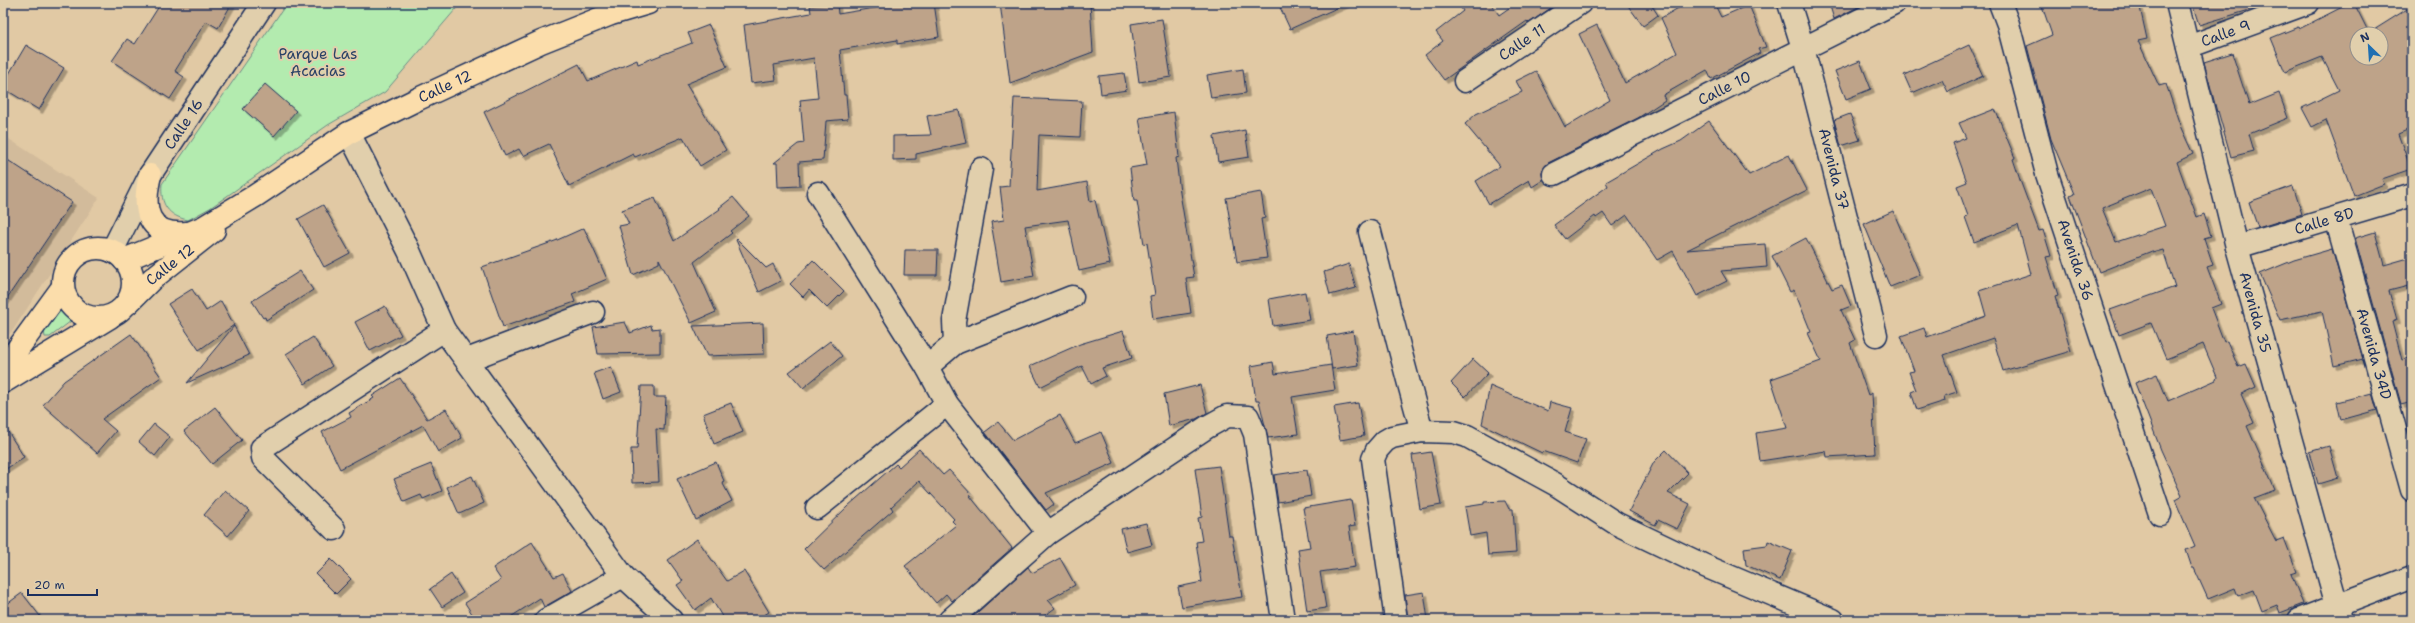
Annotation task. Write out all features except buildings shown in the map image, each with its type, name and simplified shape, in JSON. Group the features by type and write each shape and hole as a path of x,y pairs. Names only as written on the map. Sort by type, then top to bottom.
{"main road":[{"name":"Calle 12","path":"118,255 188,234 204,227 255,196 348,133 535,45 606,8 648,3"},
{"path":"150,175 146,201 151,220 166,232 188,234"},
{"name":"Calle 12","path":"3,382 119,310 152,279 255,196"},
{"path":"92,249 118,255 130,268 133,282 131,297 119,310 102,319 81,315 69,304 62,288 66,267 73,258 82,252 92,249"},
{"path":"3,369 62,288"}],"street":[{"name":"Calle 16","path":"118,255 150,175 264,3"},
{"name":"Calle 11","path":"1465,81 1580,3"},
{"name":"Avenida 37","path":"1789,3 1803,48 1876,335"},
{"name":"Calle 10","path":"1554,174 1894,3"},
{"name":"Avenida 36","path":"2000,3 2008,24 2047,174 2160,514"},
{"name":"Avenida 35","path":"2177,3 2237,247 2339,613"},
{"name":"Calle 9","path":"2188,47 2308,3"},
{"path":"348,133 409,251 444,330 623,576 671,620"},
{"path":"955,343 954,321 981,169"},
{"path":"818,193 927,367 946,404 1048,533"},
{"name":"Calle 8D","path":"2237,247 2412,195"},
{"name":"Avenida 34D","path":"2336,218 2412,490"},
{"path":"1370,232 1397,336 1400,356 1422,431"},
{"path":"927,367 955,343 1072,297"},
{"path":"467,360 593,312"},
{"path":"334,529 263,458 262,448 444,330"},
{"path":"817,508 946,404"},
{"path":"950,620 1048,533 1207,427 1227,416 1248,417 1255,434 1283,620"},
{"path":"1396,620 1374,459 1377,450 1385,441 1422,431 1454,432 1480,441 1555,484 1617,524 1705,566 1833,620"},
{"path":"546,620 623,576"},
{"path":"2299,620 2339,613 2412,577"}],"shaded area":[{"path":"3,135 99,198 13,330 3,341"}],"green space":[{"name":"Parque Las Acacias","path":"287,3 461,3 385,92 328,125 210,208 188,220 175,216 170,212 164,203 162,198 162,184"},
{"path":"62,304 75,318 50,337 45,337 44,331"}]}
